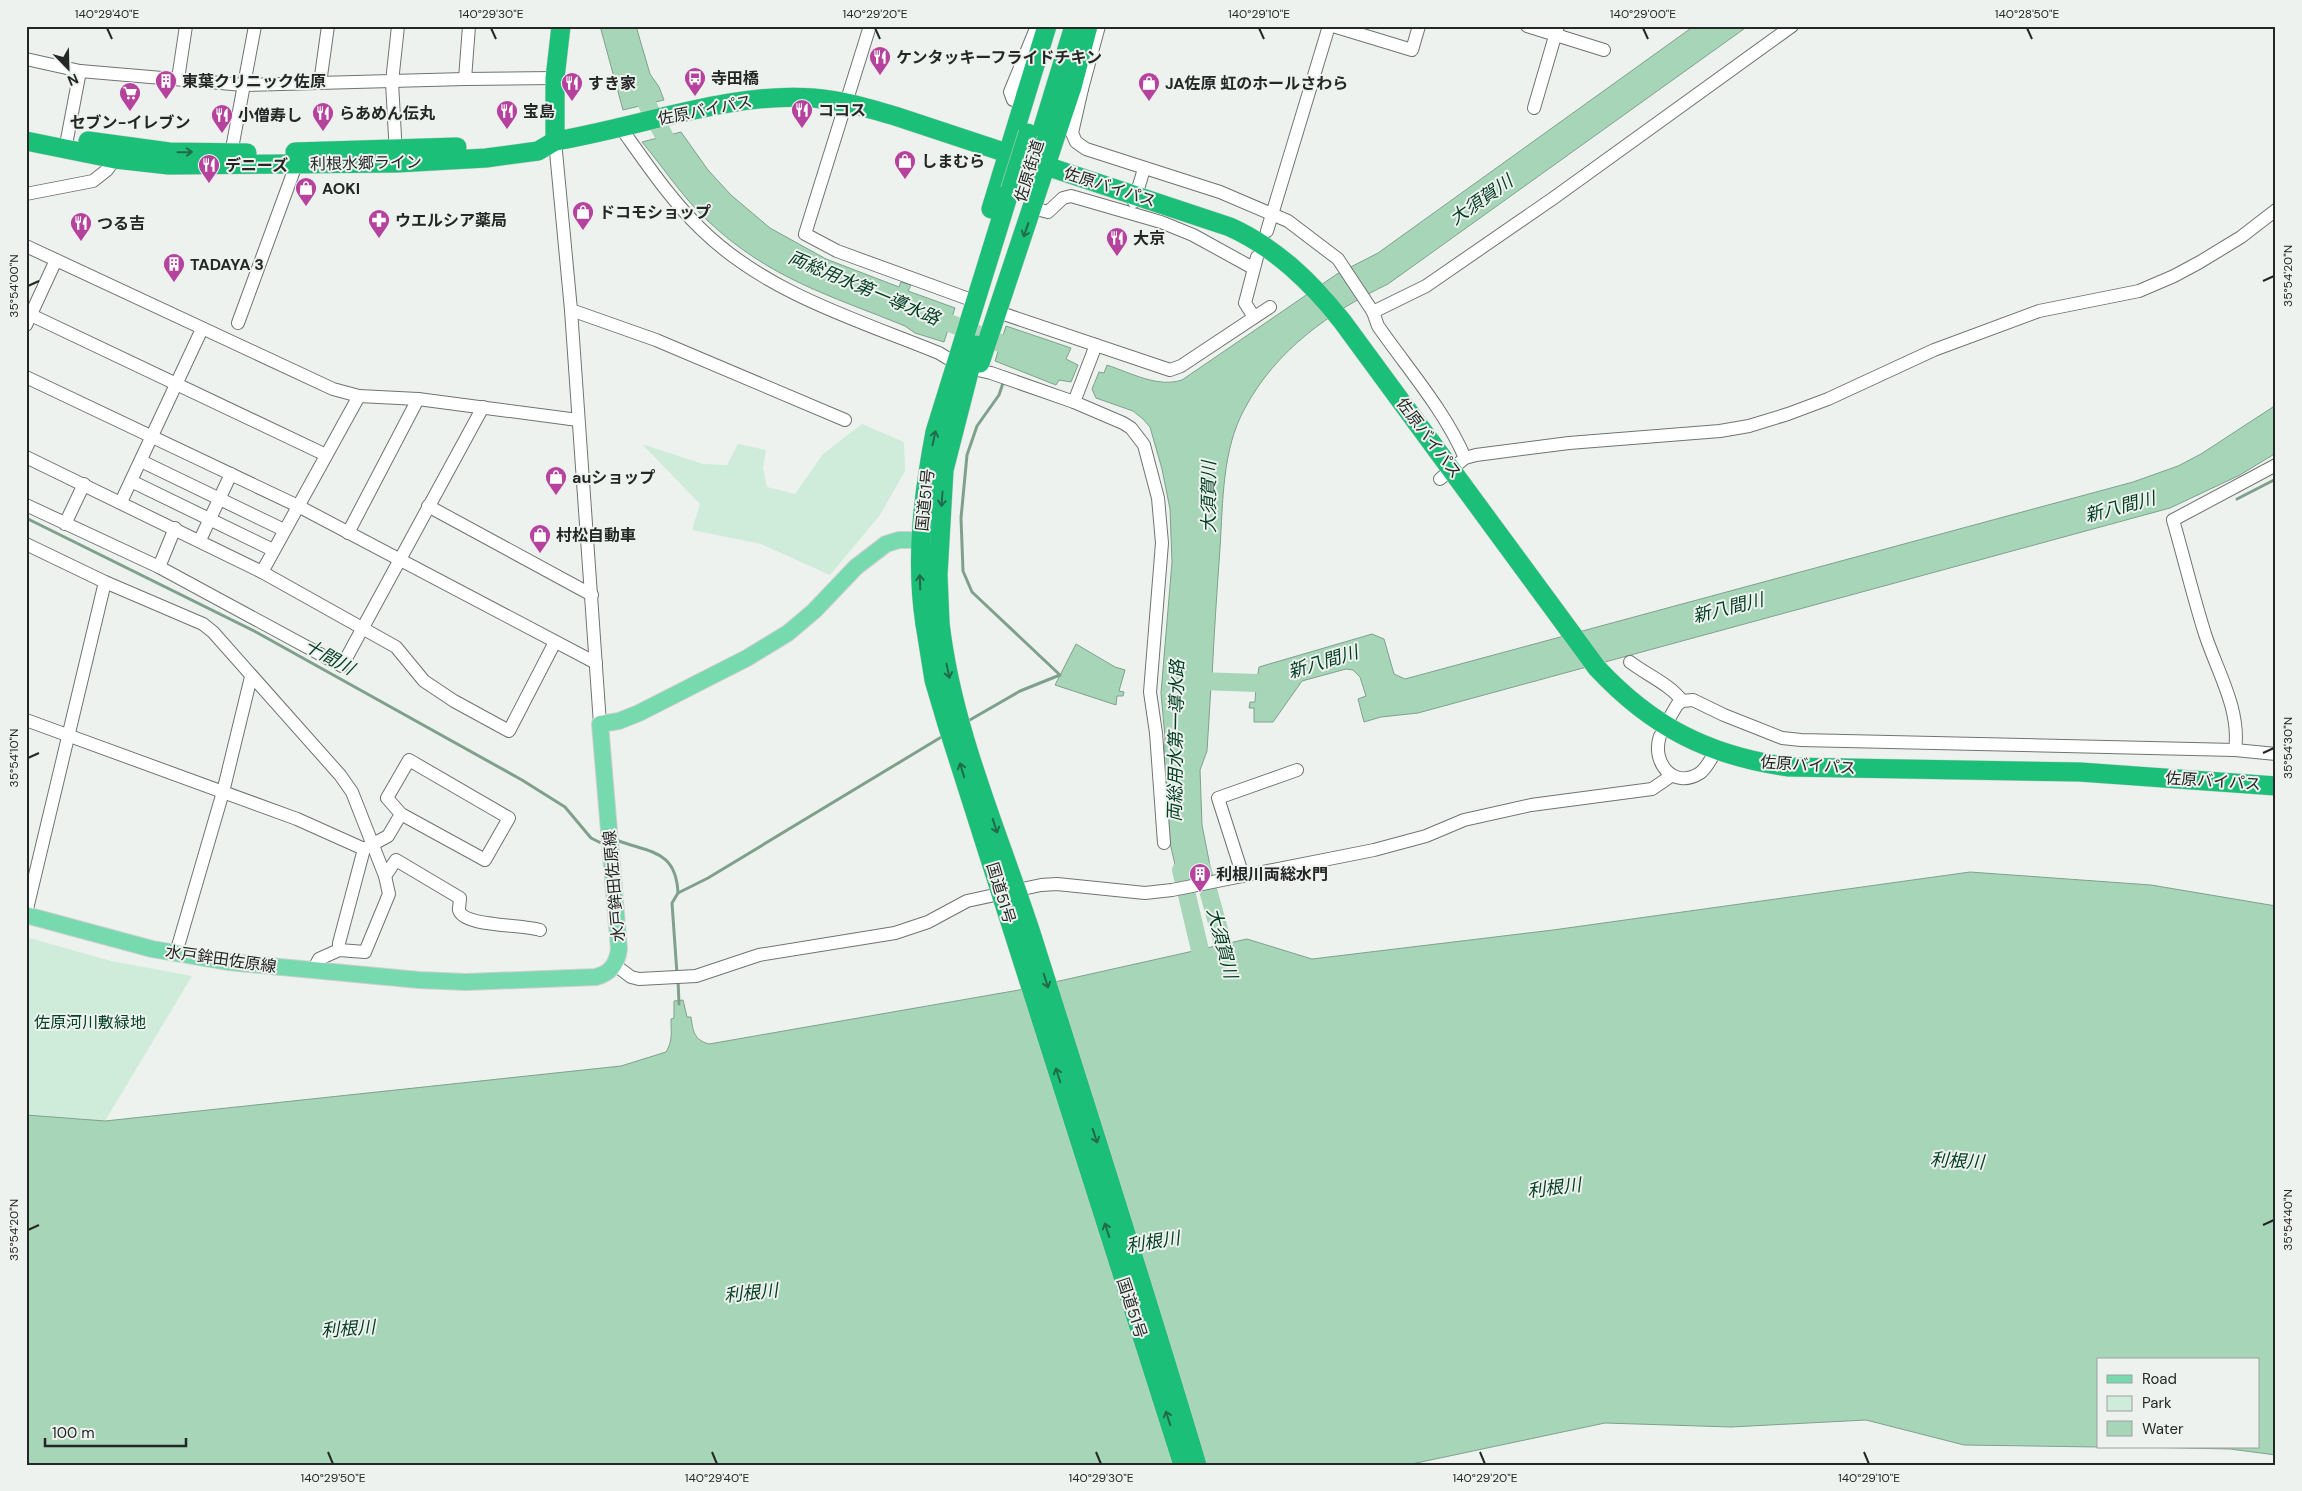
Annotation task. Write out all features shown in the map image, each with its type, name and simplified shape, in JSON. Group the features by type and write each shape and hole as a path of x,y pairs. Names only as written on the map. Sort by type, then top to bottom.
{"highway":[{"path":"555,141 555,78 561,26"},
{"path":"965,362 980,311 1007,152 1047,26"},
{"name":"佐原街道","path":"980,311 1022,197 1034,135 1060,26"},
{"name":"佐原街道","path":"1034,135 1074,26"},
{"path":"965,362 980,311 1022,197 1046,167 1077,88 1088,26"},
{"name":"佐原バイパス","path":"555,141 750,100 787,97 813,98 846,103 895,116 1007,152 1133,205 1240,232 1268,249 1309,282 1342,321 1597,668 1639,708 1677,733 1717,751 1758,762 1789,767 2080,772 2276,786"},
{"name":"利根水郷ライン","path":"26,128 115,159 169,165 230,158 511,155 538,151 555,141"},
{"name":"利根水郷ライン","path":"26,141 124,147 296,165 396,156"},
{"name":"国道51号","path":"965,362 944,400 935,432 928,468 921,538 920,583 947,670 960,720 1036,949 1198,1465"},
{"name":"国道51号","path":"965,362 944,470 932,624 934,680 1182,1465"}],"main road":[{"path":"600,724 619,721 639,713 767,646 814,611 856,567 886,544 899,540 921,538 940,540"},
{"name":"水戸鉾田佐原線","path":"26,914 123,942 228,962 466,982 596,977 604,975 615,965 620,949 600,724"}],"street":[{"path":"178,79 186,26"},
{"path":"230,158 255,26"},
{"path":"320,84 328,26"},
{"path":"396,156 392,82 398,26"},
{"path":"465,79 469,26"},
{"path":"870,26 805,234 837,250 980,311 1096,345 1170,370 1182,366 1270,307"},
{"path":"1022,102 1013,100 1010,92 1037,26"},
{"path":"1099,26 1077,88 1072,133 1076,142 1086,149 1220,192 1273,214 1288,221 1310,236 1338,260 1371,308 1378,326 1457,441 1452,469 1516,449 1720,431 1749,426 1788,414 1828,399 1934,350 2039,311 2139,291 2174,276 2208,257 2241,237 2276,210"},
{"path":"1267,231 1329,26"},
{"path":"1334,26 1412,50 1419,26"},
{"path":"1528,26 1557,30 1604,50"},
{"path":"1371,308 1426,286 1555,197 1792,26"},
{"path":"1534,108 1557,30"},
{"path":"26,59 80,70 244,84 555,78"},
{"path":"66,143 80,70"},
{"path":"624,128 660,183 702,230 732,255 786,289 939,353 1074,402 1131,428 1144,445 1158,498 1161,551 1150,692 1156,733 1164,843"},
{"path":"555,141 571,310 600,724"},
{"path":"26,194 93,181 108,170 115,159"},
{"path":"238,323 296,165"},
{"path":"1133,205 1144,169"},
{"path":"1022,197 1048,212 1063,198 1071,196 1133,205 1161,222 1193,234 1255,263 1245,302 1254,317"},
{"path":"26,246 333,389 359,396 483,407 578,420"},
{"path":"56,260 28,320 177,384 326,455"},
{"path":"571,310 656,340 845,420"},
{"path":"121,502 202,329"},
{"path":"1074,402 1096,345"},
{"path":"26,377 298,506 596,663"},
{"path":"262,572 359,396"},
{"path":"348,533 418,400"},
{"path":"26,505 159,567 342,666 483,407"},
{"path":"26,457 200,540 363,628 396,647 424,681 454,701 509,731 555,642"},
{"path":"141,461 284,530"},
{"path":"2234,750 2237,734 2230,702 2205,634 2173,520 2276,465"},
{"path":"200,540 231,474"},
{"path":"131,481 274,550"},
{"path":"65,524 84,484"},
{"path":"428,506 592,596"},
{"path":"159,567 175,528"},
{"path":"26,544 105,582 204,624 214,632 352,792 369,847 385,876 389,894 365,952 339,950 319,958 313,970"},
{"path":"26,914 105,582"},
{"path":"1630,662 1648,676 1674,689 1682,701"},
{"path":"176,953 223,792 252,677"},
{"path":"1670,717 1677,705 1682,701 1694,700 1724,716 1782,738 1801,740 2234,750 2276,754"},
{"path":"26,720 369,847"},
{"path":"1660,736 1657,753 1658,760 1671,776 1684,778 1700,773 1717,751"},
{"path":"410,760 509,818 484,860 400,814 388,798 410,760"},
{"path":"1243,876 1218,798 1297,770"},
{"path":"615,965 631,977 639,979 696,976 759,955 895,933 928,922 967,901 1046,884 1145,893 1178,889 1374,850 1426,836 1464,820 1531,805 1652,789 1671,776"},
{"path":"339,950 339,942 369,847 388,836 400,814"},
{"path":"385,876 396,860 460,898 459,909 462,915 474,922 529,926 540,930"}],"green space":[{"path":"862,424 904,442 905,471 880,515 830,575 761,544 692,530 700,504 642,444 703,464 727,465 738,444 766,450 763,468 767,487 795,494 823,454"},
{"name":"佐原河川敷緑地","path":"26,937 111,961 192,976 105,1121 26,1115"}],"water":[{"path":"600,26 636,26 650,74 659,87 664,100 623,110"},
{"path":"1694,26 1748,26 1388,284 1325,320 1306,335 1272,368 1245,408 1237,424 1232,441 1225,476 1212,677 1215,677 1215,685 1211,686 1207,751 1200,770 1202,825 1212,876 1179,882 1167,830 1164,786 1165,737 1161,693 1172,562 1170,509 1162,469 1150,427 1133,411 1096,398 1092,389 1099,372 1104,373 1107,365 1154,381 1173,382 1182,380 1337,274 1378,253"},
{"path":"681,132 708,170 731,195 770,228 826,259 899,287 901,282 911,285 908,291 955,308 944,342 915,333 905,326 801,284 754,258 731,241 690,202 642,142"},
{"path":"1006,326 1071,348 1066,359 1078,365 1071,382 1059,380 1056,385 995,361"},
{"path":"2276,405 2276,453 2240,475 2170,508 1418,713 1381,717 1364,722 1358,699 1366,696 1360,677 1353,670 1346,669 1302,681 1273,722 1254,722 1254,708 1249,708 1250,702 1255,702 1256,687 1234,686 1235,679 1257,681 1259,667 1372,634 1384,639 1394,674 1405,679 2133,482 2178,466 2201,454"},
{"path":"1076,644 1115,667 1125,670 1119,691 1124,692 1123,696 1117,696 1116,705 1055,685"},
{"name":"利根川","path":"1970,872 2151,885 2276,906 2276,1455 2230,1449 2184,1448 2260,1448 2260,1358 2097,1358 2097,1447 1964,1445 1866,1420 1731,1427 1605,1423 1407,1465 26,1465 26,1115 105,1121 621,1066 666,1052 671,1040 671,1019 674,1018 674,1001 683,1000 687,1017 691,1017 695,1034 700,1040 709,1044 1019,990 1247,939 1312,959 1553,930"}],"waterway":[{"name":"両総用水第一導水路","path":"636,84 675,156"},
{"name":"両総用水第一導水路","path":"929,315 1023,352"},
{"path":"968,721 1020,691 1060,675 972,592 963,571 961,518 967,455 977,426 999,395 1004,380"},
{"path":"2237,499 2276,479"},
{"name":"十間川","path":"26,518 256,632 522,780 565,807 591,838 603,844"},
{"name":"新八間川","path":"1200,681 1257,683"},
{"path":"677,974 672,903 678,893 708,878 943,736"},
{"name":"十間川","path":"619,841 652,852 667,861 673,869 678,893"},
{"name":"大須賀川","path":"1202,868 1229,966"},
{"name":"両総用水第一導水路","path":"1181,870 1205,971"},
{"path":"678,980 679,1004"}],"place":[{"name":"ケンタッキーフライドチキン","path":"880,76"},
{"name":"寺田橋","path":"695,97"},
{"name":"東葉クリニック佐原","path":"166,100"},
{"name":"すき家","path":"572,102"},
{"name":"JA佐原 虹のホールさわら","path":"1149,102"},
{"name":"セブン-イレブン","path":"130,112"},
{"name":"ココス","path":"802,129"},
{"name":"宝島","path":"507,130"},
{"name":"らあめん伝丸","path":"323,132"},
{"name":"小僧寿し","path":"222,134"},
{"name":"しまむら","path":"905,180"},
{"name":"デニーズ","path":"209,184"},
{"name":"AOKI","path":"306,207"},
{"name":"ドコモショップ","path":"583,231"},
{"name":"ウエルシア薬局","path":"379,239"},
{"name":"つる吉","path":"81,242"},
{"name":"大京","path":"1117,257"},
{"name":"TADAYA 3","path":"174,283"},
{"name":"auショップ","path":"556,496"},
{"name":"村松自動車","path":"540,554"},
{"name":"利根川両総水門","path":"1200,893"}]}
